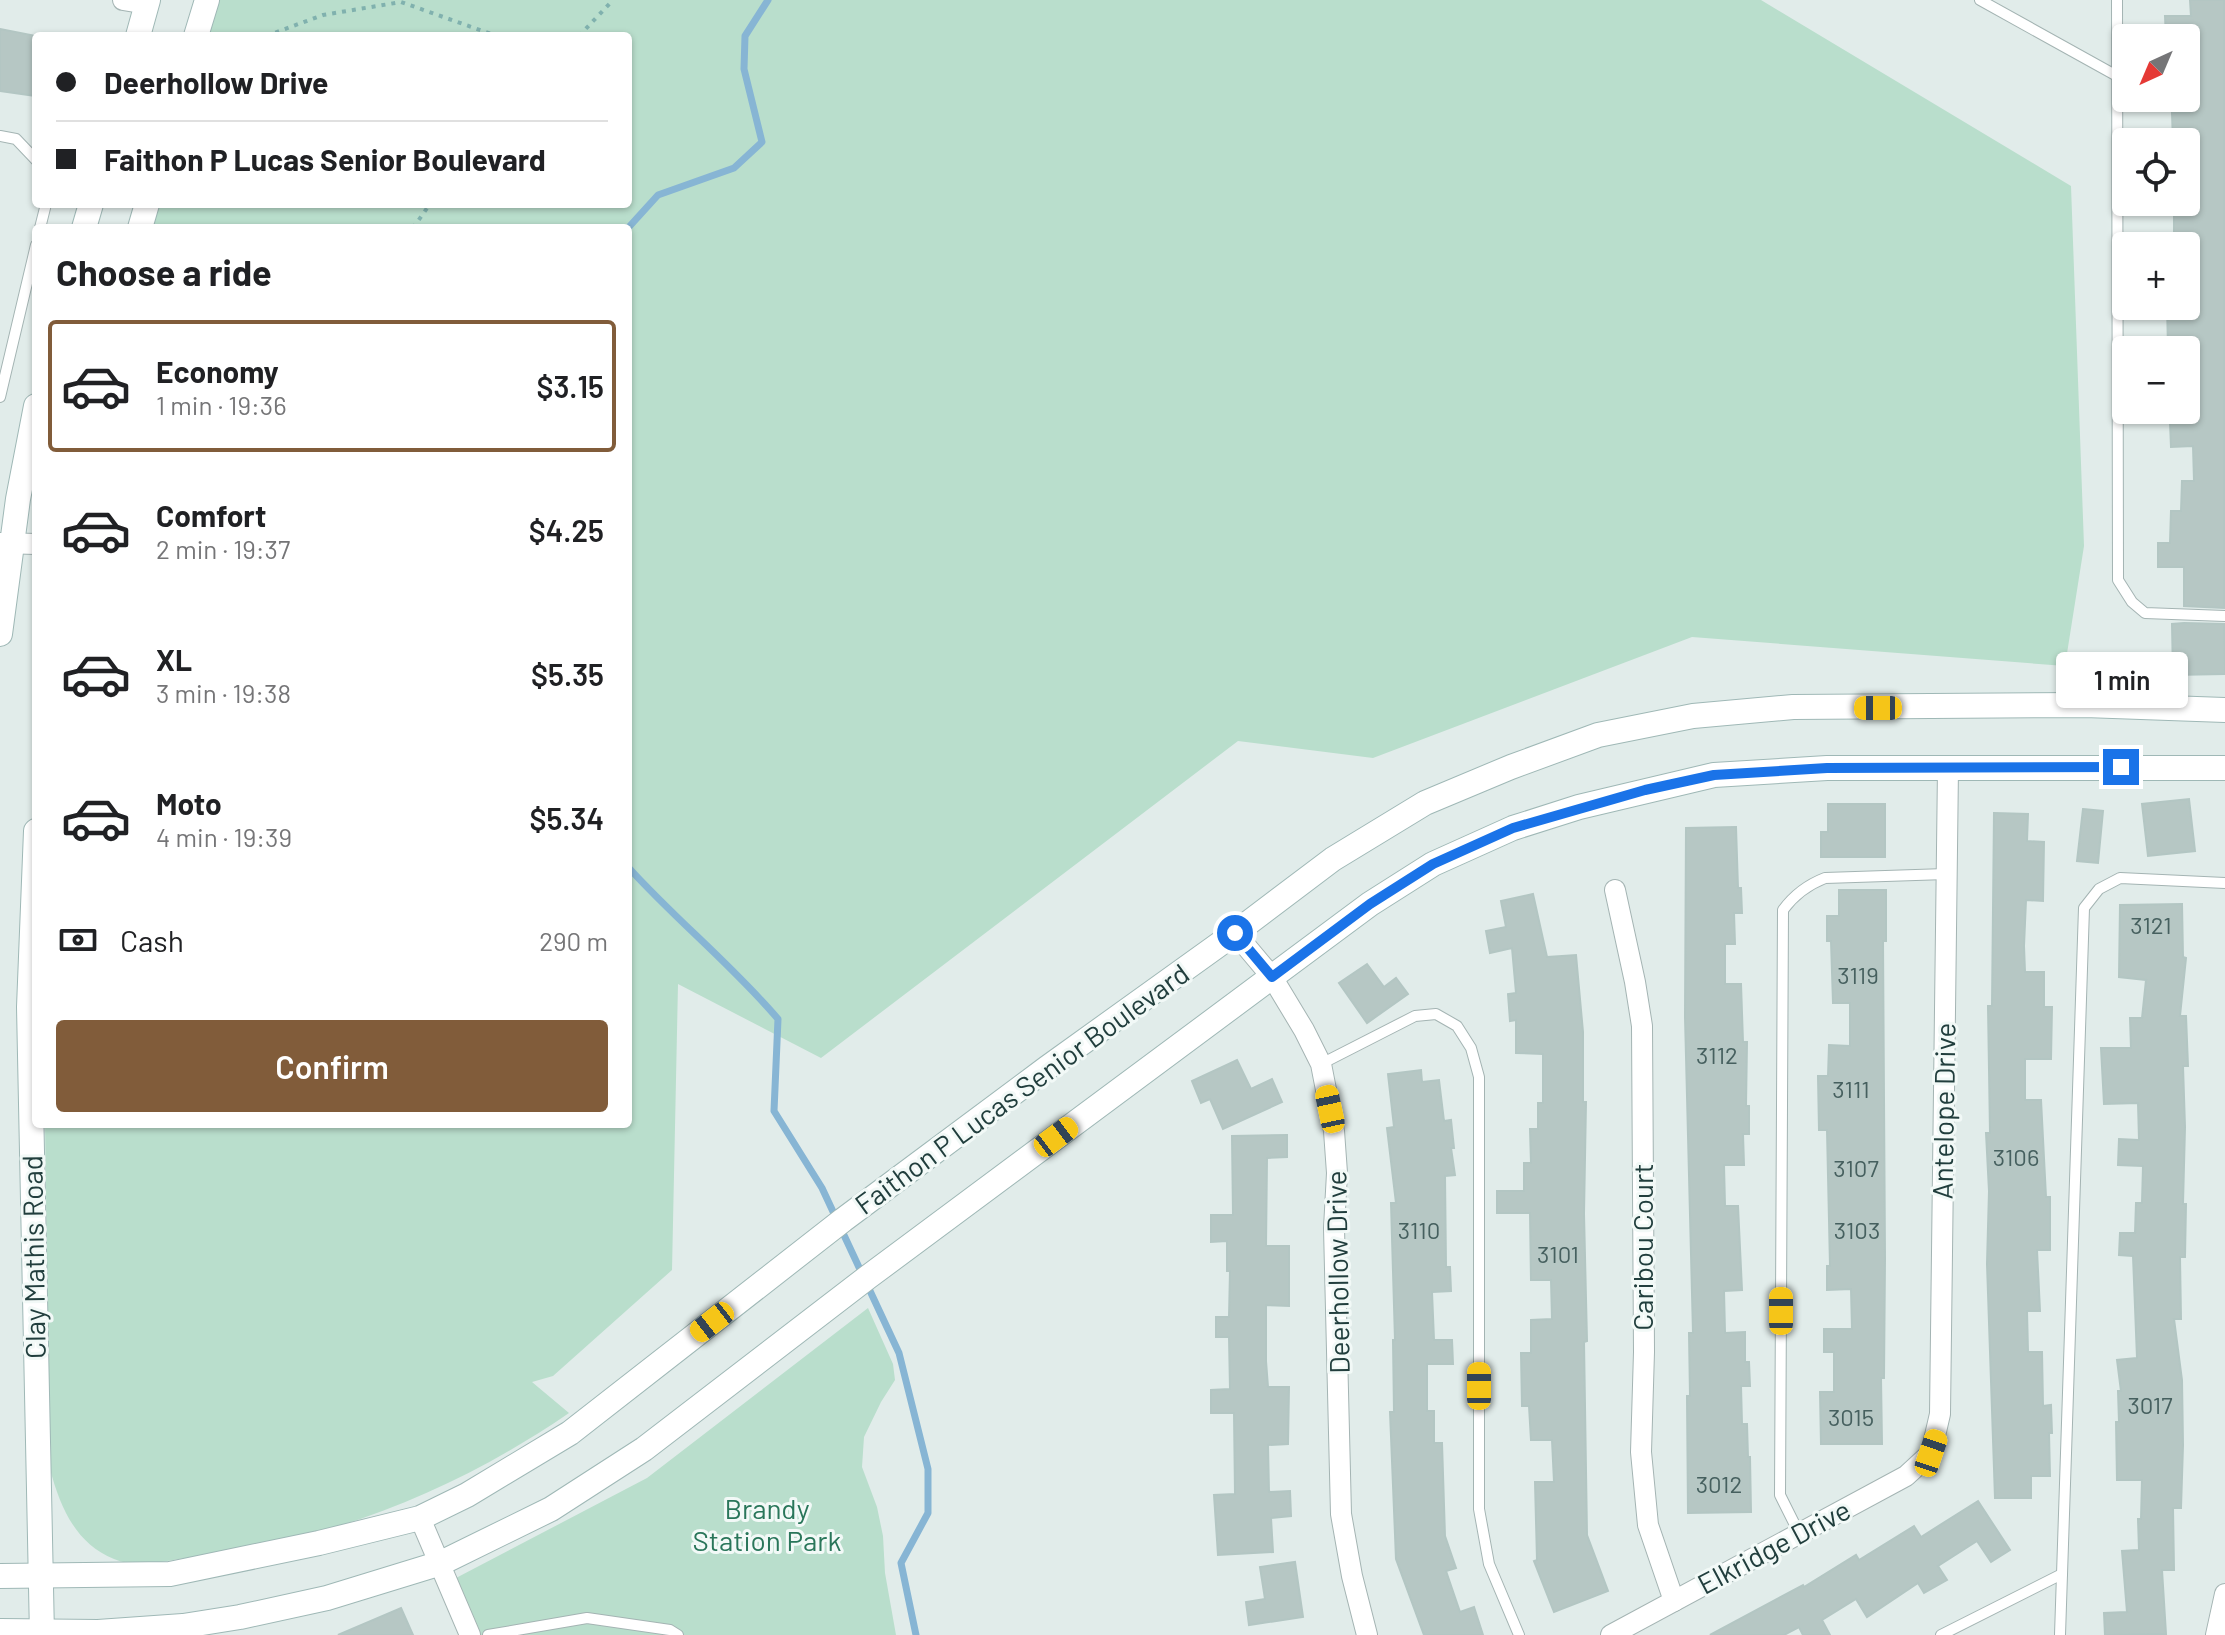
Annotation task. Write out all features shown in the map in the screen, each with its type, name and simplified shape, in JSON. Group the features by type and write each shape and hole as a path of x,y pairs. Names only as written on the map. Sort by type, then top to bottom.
{"main road":[{"path":"197,32 207,0"},
{"path":"138,32 139,1"},
{"path":"0,634 16,543 18,499 32,427"},
{"name":"Faithon P Lucas Senior Boulevard","path":"0,1576 170,1574 420,1518 492,1481 570,1433 925,1159 1333,859 1425,803 1511,767 1598,735 1693,716 1793,707 2085,705 2225,710"},
{"name":"Faithon P Lucas Senior Boulevard","path":"0,1631 98,1632 183,1626 327,1598 441,1563 551,1509 644,1449 961,1208 1370,904 1433,864 1513,828 1579,807 1714,775 1827,768 2225,768"},
{"name":"Clay Mathis Road","path":"32,932 29,1007 42,1633"}],"street":[{"name":"Antelope Drive","path":"1931,1453 1940,1414 1948,768"},
{"name":"Caribou Court","path":"1615,890 1642,1026 1643,1467 1648,1525 1674,1601"},
{"name":"Deerhollow Drive","path":"1235,933 1272,977 1304,1030 1321,1064 1334,1131 1341,1514 1367,1635"},
{"name":"Elkridge Drive","path":"1611,1635 1906,1476 1931,1453"},
{"path":"420,1518 470,1635"},
{"path":"2216,1635 2224,1603"}],"lane":[{"path":"1980,0 2112,73"},
{"path":"2117,0 2117,24"},
{"path":"2117,112 2118,580 2132,602 2145,613 2225,616"},
{"path":"0,136 16,139 32,156"},
{"path":"0,397 32,262"},
{"path":"1799,1533 1780,1495 1783,910 1792,898 1810,884 1825,878 1946,874"},
{"path":"2060,1635 2084,908 2099,889 2120,878 2225,883"},
{"path":"1321,1064 1415,1016 1436,1014 1457,1026 1471,1048 1479,1077 1479,1509 1489,1564 1519,1635"},
{"path":"1941,1635 2062,1574"},
{"path":"488,1635 587,1618 670,1630 678,1635"}],"path":[{"path":"583,32 613,0"},
{"path":"277,32 323,15 401,2 486,32"}],"green space":[{"path":"218,0 1761,0 2071,186 2084,546 2065,666 1692,637 1373,758 1238,741 821,1058 678,984 672,1270 553,1376 532,1382 569,1413 525,1442 434,1490 338,1526 238,1550 140,1564 122,1562 89,1544 80,1534 59,1497 50,1469 45,1128 632,1128 632,224 150,224 154,208 632,208 632,32 207,32"},
{"name":"Brandy Station Park","path":"868,1308 893,1364 895,1380 864,1437 862,1467 877,1507 883,1536 885,1573 896,1635 479,1635 456,1578 647,1478"}],"building":[{"path":"2190,0 2224,0 2224,608 2184,606 2184,567 2158,567 2158,543 2170,543 2171,511 2181,511 2182,481 2194,481 2193,446 2171,447 2170,424 2200,424 2200,336 2168,336 2167,320 2200,320 2200,232 2174,232 2174,216 2200,216 2200,128 2173,128 2172,113 2200,112 2200,24 2165,24 2165,16 2191,16"},
{"path":"0,29 32,35 32,95 0,91"},
{"path":"2172,624 2224,624 2225,674 2173,675"},
{"path":"2189,799 2195,851 2148,856 2142,804"},
{"path":"1828,804 1885,804 1885,857 1821,857 1821,832 1828,832"},
{"path":"2083,809 2103,811 2098,863 2077,861"},
{"path":"1994,813 2028,814 2027,841 2044,842 2043,901 2026,900 2024,946 2025,972 2044,972 2044,1007 2052,1007 2051,1059 2025,1059 2025,1100 2041,1100 2046,1197 2050,1197 2050,1250 2037,1250 2040,1311 2027,1311 2028,1352 2042,1352 2043,1406 2051,1405 2052,1433 2049,1433 2050,1476 2031,1476 2031,1498 1995,1498 1986,1133 1990,1133 1988,1006 1992,1006"},
{"path":"1736,827 1742,913 1734,913 1735,944 1725,944 1725,984 1741,984 1743,1042 1747,1042 1749,1134 1743,1134 1744,1165 1724,1165 1725,1206 1738,1206 1742,1290 1724,1291 1725,1333 1745,1332 1745,1362 1749,1362 1750,1386 1741,1386 1742,1424 1747,1424 1750,1457 1751,1512 1688,1513 1687,1396 1690,1396 1689,1333 1693,1333 1685,1017 1686,828"},
{"path":"1839,890 1886,890 1886,941 1883,941 1885,1258 1882,1444 1821,1444 1820,1392 1834,1392 1834,1352 1824,1352 1824,1329 1852,1329 1851,1289 1827,1290 1827,1266 1830,1266 1827,1130 1819,1130 1818,1076 1828,1076 1829,1045 1850,1046 1850,1003 1833,1003 1831,941 1827,941 1827,916 1839,916"},
{"path":"1533,894 1547,957 1576,955 1583,1032 1583,1102 1586,1102 1584,1214 1587,1341 1584,1342 1587,1535 1608,1591 1554,1612 1534,1561 1537,1560 1535,1482 1554,1482 1552,1440 1531,1440 1529,1406 1522,1406 1521,1353 1531,1353 1531,1320 1552,1319 1551,1280 1531,1280 1530,1213 1497,1213 1497,1191 1524,1191 1524,1163 1531,1163 1530,1129 1538,1129 1538,1103 1543,1103 1543,1054 1516,1053 1516,1020 1510,1021 1508,994 1516,993 1512,948 1490,953 1486,931 1506,927 1501,901"},
{"path":"2182,904 2183,957 2186,958 2180,1016 2186,1016 2188,1066 2183,1066 2185,1257 2180,1257 2181,1319 2174,1319 2182,1380 2181,1508 2173,1508 2174,1570 2162,1570 2166,1634 2105,1635 2104,1613 2127,1612 2122,1551 2139,1550 2142,1480 2117,1480 2116,1422 2119,1422 2118,1391 2121,1391 2117,1360 2137,1358 2133,1256 2119,1255 2120,1233 2135,1233 2136,1203 2142,1203 2143,1166 2118,1165 2119,1139 2139,1140 2138,1103 2104,1104 2101,1048 2131,1048 2130,1018 2142,1018 2146,980 2119,977 2120,905"},
{"path":"1367,964 1384,987 1396,978 1408,994 1367,1023 1339,983"},
{"path":"1237,1060 1251,1089 1272,1079 1282,1102 1223,1129 1210,1099 1201,1103 1192,1081"},
{"path":"1421,1070 1422,1082 1439,1080 1444,1121 1451,1120 1455,1175 1445,1176 1446,1267 1450,1267 1451,1291 1432,1292 1434,1340 1452,1340 1453,1364 1427,1364 1427,1411 1434,1411 1434,1443 1442,1443 1445,1536 1456,1568 1446,1571 1460,1612 1474,1607 1483,1635 1424,1635 1396,1559 1390,1412 1394,1412 1395,1340 1391,1203 1396,1203 1387,1128 1394,1127 1388,1074"},
{"path":"1287,1135 1287,1157 1267,1158 1266,1246 1289,1246 1289,1306 1266,1305 1266,1361 1268,1387 1289,1387 1288,1444 1268,1445 1269,1492 1290,1491 1291,1516 1271,1518 1273,1552 1218,1555 1214,1495 1235,1494 1234,1413 1211,1413 1211,1390 1230,1389 1229,1337 1216,1337 1216,1317 1229,1317 1230,1271 1227,1271 1227,1241 1211,1242 1211,1215 1233,1215 1232,1136"},
{"path":"1978,1501 2010,1550 1991,1562 1977,1541 1938,1566 1947,1580 1924,1593 1918,1583 1867,1617 1856,1599 1822,1620 1830,1635 1803,1635 1799,1627 1784,1635 1710,1635 1804,1587 1856,1555 1859,1560 1914,1526 1921,1537"},
{"path":"1295,1562 1303,1617 1249,1625 1246,1602 1265,1599 1260,1567"},
{"path":"401,1608 413,1635 338,1635"}],"waterway":[{"path":"632,224 658,195 734,168 762,142 744,69 745,36 768,0"},
{"path":"632,871 778,1019 774,1111 822,1188 899,1353 928,1469 928,1513 901,1563 916,1635"}],"route":[{"path":"1235,933 1272,977 1370,904 1433,864 1513,828 1579,807 1714,775 1827,768 2121,767"}]}
